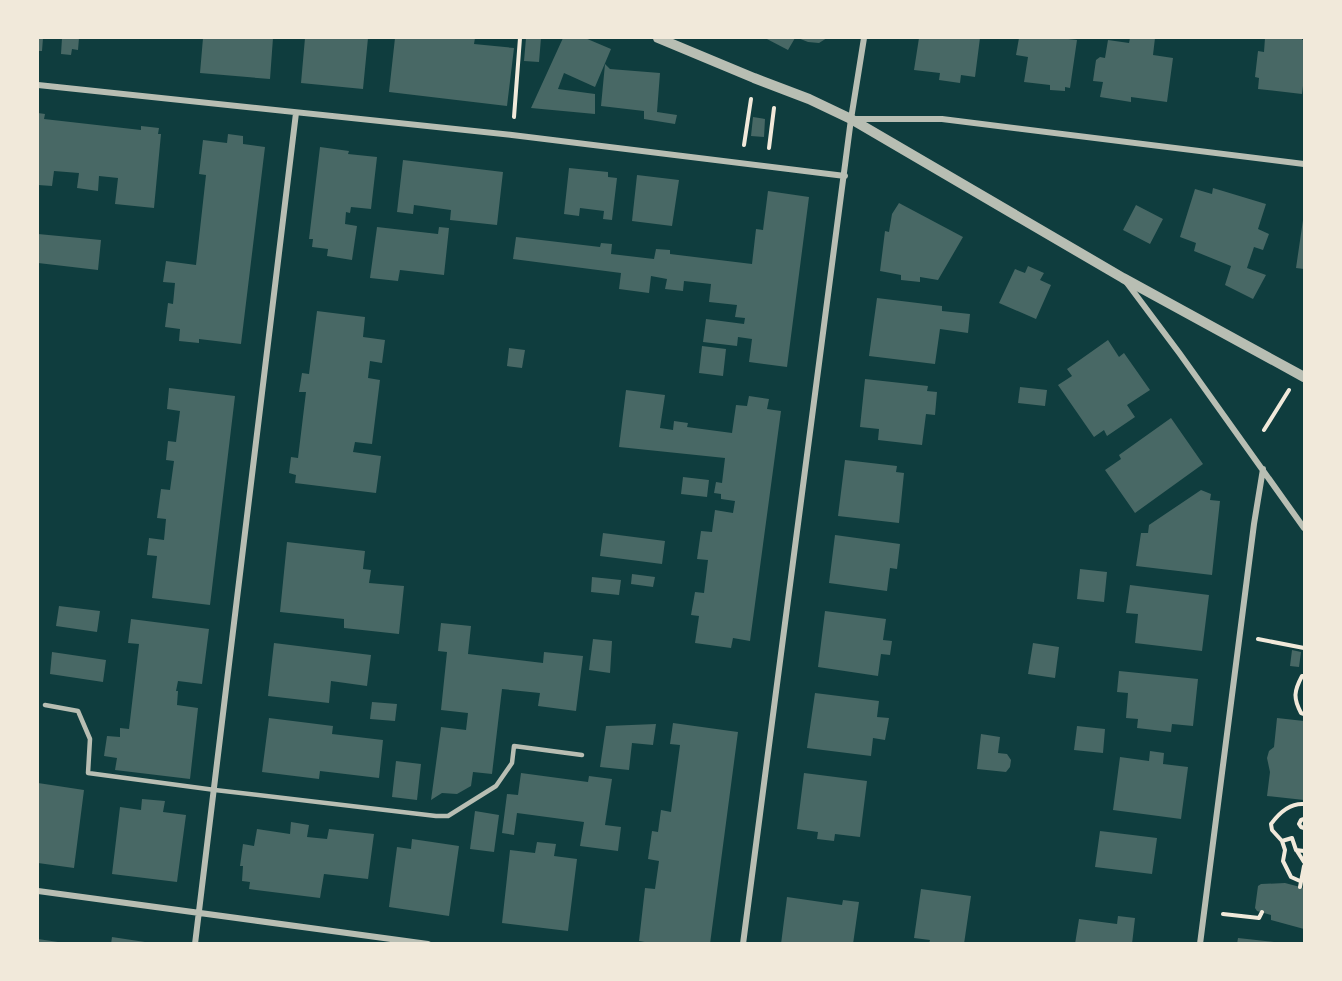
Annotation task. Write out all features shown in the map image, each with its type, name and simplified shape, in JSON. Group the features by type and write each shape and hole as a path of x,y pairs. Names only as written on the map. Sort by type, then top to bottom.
{"street":[{"path":"658,38 809,99 851,119 1123,278 1305,377"},
{"path":"742,944 851,119 864,38"},
{"path":"38,85 512,135 845,176"},
{"path":"195,944 296,113"},
{"path":"851,119 942,119 1305,164"},
{"path":"1123,278 1305,528"},
{"path":"1200,944 1239,635 1263,469"},
{"path":"38,891 428,944"}],"lane":[{"path":"45,705 78,711 90,739 88,773 436,816 448,816 496,786 512,763 514,746 582,754"}],"path":[{"path":"512,135 520,38"},
{"path":"741,164 754,78"},
{"path":"767,167 777,87"},
{"path":"1264,430 1289,390"},
{"path":"1239,635 1305,648"},
{"path":"1305,676 1302,676 1295,689 1296,705 1301,713 1305,714"},
{"path":"1300,881 1292,876 1283,861 1285,850 1282,841 1272,830 1271,824 1277,815 1289,807 1305,804"},
{"path":"1305,819 1299,824 1305,828"},
{"path":"1282,841 1292,838 1305,864 1300,887"},
{"path":"1296,850 1305,851"},
{"path":"1204,911 1259,918 1262,912"}],"building":[{"path":"38,38 43,38 42,51 38,51"},
{"path":"62,38 79,38 78,50 72,49 71,55 61,54"},
{"path":"203,38 273,38 270,79 200,73"},
{"path":"305,38 368,38 363,89 301,83"},
{"path":"395,38 475,38 474,44 514,48 507,106 389,92"},
{"path":"526,38 541,38 539,62 524,61"},
{"path":"563,38 585,38 611,49 595,87 564,73 558,89 595,94 595,114 531,108"},
{"path":"765,38 795,38 788,50"},
{"path":"798,38 827,38 819,43"},
{"path":"919,38 980,38 975,77 961,75 960,83 939,80 940,73 914,70"},
{"path":"1019,38 1077,40 1070,88 1065,87 1065,91 1050,90 1050,85 1024,82 1028,57 1016,55"},
{"path":"1130,38 1155,38 1153,55 1173,58 1167,102 1131,97 1131,102 1100,97 1103,82 1093,81 1096,60 1100,57 1105,58 1108,40 1129,43"},
{"path":"1265,38 1302,38 1304,40 1302,94 1258,89 1259,78 1255,77 1258,51 1264,52"},
{"path":"605,64 610,69 660,73 657,112 677,115 675,124 644,119 644,111 601,106"},
{"path":"38,113 45,114 44,119 141,130 141,126 159,128 158,134 161,134 154,208 115,204 118,178 99,176 98,191 77,188 79,173 54,171 52,186 38,185"},
{"path":"753,117 765,119 764,137 751,136"},
{"path":"228,134 243,136 243,144 265,147 241,344 199,339 199,343 179,341 180,329 165,327 168,303 173,304 175,283 163,282 166,261 196,265 206,175 199,174 203,140 227,143"},
{"path":"320,147 349,151 348,154 377,157 371,209 351,207 350,213 346,212 345,224 357,226 352,260 327,256 328,249 312,247 313,239 309,239"},
{"path":"403,160 503,172 497,225 450,220 451,210 414,205 413,214 397,212"},
{"path":"569,168 608,172 608,177 617,178 612,220 603,219 604,211 580,208 579,216 564,214"},
{"path":"637,175 679,180 672,226 632,221"},
{"path":"1213,188 1266,204 1258,229 1269,234 1263,250 1254,247 1247,268 1266,275 1253,299 1225,285 1231,266 1194,251 1196,243 1180,237 1195,189 1212,194"},
{"path":"768,191 809,197 787,367 749,362 752,339 738,337 737,346 703,342 706,319 744,324 745,318 735,317 737,305 709,302 711,284 684,281 683,291 665,289 667,279 651,276 649,293 619,289 621,273 513,259 516,237 600,247 601,243 612,244 611,254 654,259 656,249 670,250 670,254 752,264 756,229 763,230"},
{"path":"899,203 963,237 938,280 920,277 920,282 901,280 901,275 880,271 885,231 889,232 892,214"},
{"path":"1136,205 1163,219 1150,244 1123,230"},
{"path":"1304,220 1304,269 1296,268"},
{"path":"377,227 438,234 439,227 449,228 444,275 400,270 398,281 370,278"},
{"path":"38,234 101,240 98,270 38,263"},
{"path":"1028,266 1044,273 1040,280 1051,285 1036,319 999,303 1015,269 1025,273"},
{"path":"877,298 942,306 942,311 970,314 968,333 940,329 935,364 869,356"},
{"path":"317,311 365,317 363,337 385,340 382,363 370,361 368,378 380,380 372,444 355,442 353,452 381,456 376,493 295,483 296,475 289,473 291,457 298,458 306,392 299,392 302,373 309,374"},
{"path":"1108,340 1119,357 1124,353 1150,390 1127,405 1135,417 1107,436 1104,430 1094,437 1058,385 1072,376 1067,369"},
{"path":"702,346 726,349 723,376 699,373"},
{"path":"509,348 525,350 522,368 507,366"},
{"path":"865,379 928,386 927,391 937,392 935,415 926,414 922,445 878,440 879,429 860,427"},
{"path":"1020,387 1047,390 1045,406 1018,403"},
{"path":"169,388 235,396 210,605 152,598 157,556 147,555 149,538 164,540 166,519 157,518 161,489 170,490 174,461 166,460 168,441 176,442 180,411 167,409"},
{"path":"626,390 665,395 660,428 673,430 674,421 688,423 687,427 732,433 736,405 747,406 749,396 769,399 767,409 781,411 750,641 733,638 731,648 695,643 699,616 691,615 695,592 704,593 708,560 697,559 701,531 712,532 715,510 733,513 735,501 721,499 721,494 714,493 716,482 722,483 725,458 619,447"},
{"path":"1171,418 1203,464 1135,513 1105,470 1121,459 1119,455"},
{"path":"845,460 897,466 896,472 904,473 899,523 838,516"},
{"path":"683,477 709,480 707,497 681,494"},
{"path":"1201,490 1211,494 1210,500 1220,501 1212,575 1136,566 1141,533 1148,533 1149,525"},
{"path":"603,533 665,541 662,564 600,556"},
{"path":"835,535 900,544 897,569 890,568 887,591 829,583"},
{"path":"287,542 365,551 363,569 371,570 369,583 404,586 399,634 344,628 344,619 280,612"},
{"path":"1080,569 1107,572 1104,602 1077,599"},
{"path":"632,574 655,577 653,587 631,584"},
{"path":"592,577 621,580 619,595 591,592"},
{"path":"1130,585 1209,595 1202,651 1135,643 1138,614 1126,613"},
{"path":"59,606 100,611 97,632 56,626"},
{"path":"825,611 886,619 883,640 892,641 890,655 881,654 878,676 818,667"},
{"path":"131,619 209,629 202,684 178,681 176,691 178,691 177,705 198,708 190,779 115,770 117,758 104,756 107,736 120,737 120,728 129,729 139,644 128,643"},
{"path":"441,623 471,626 468,654 543,663 544,652 583,656 576,711 538,706 540,693 502,689 492,774 473,772 471,786 457,794 442,793 431,800 441,727 466,730 468,713 441,710 447,652 438,651"},
{"path":"593,639 612,641 610,673 589,670"},
{"path":"274,643 371,655 367,686 331,681 329,703 268,696"},
{"path":"1033,643 1059,647 1055,678 1028,674"},
{"path":"1292,650 1301,652 1299,667 1290,666"},
{"path":"52,652 106,660 103,682 50,674"},
{"path":"1119,671 1198,679 1193,726 1172,724 1171,732 1137,728 1138,719 1126,718 1128,693 1117,692"},
{"path":"815,693 879,701 877,717 889,718 885,740 873,738 871,756 807,748"},
{"path":"372,702 397,704 395,721 370,719"},
{"path":"269,718 333,726 332,734 383,740 379,778 320,771 319,779 262,772"},
{"path":"1277,718 1304,721 1304,800 1267,796 1270,772 1267,758 1269,751 1274,747"},
{"path":"673,723 738,732 710,944 656,944 639,941 645,888 655,889 659,861 648,859 652,831 658,832 661,810 671,812 680,745 670,744"},
{"path":"656,724 653,745 632,743 629,770 600,767 606,726"},
{"path":"1077,726 1105,729 1103,753 1074,750"},
{"path":"981,734 1000,737 998,753 1007,754 1011,760 1006,772 977,769"},
{"path":"1150,751 1164,753 1163,764 1188,767 1181,819 1113,810 1120,757 1149,761"},
{"path":"396,761 421,764 417,800 392,797"},
{"path":"521,773 588,782 589,776 612,779 605,825 621,827 618,851 580,846 584,822 517,813 514,835 502,833 507,794 518,795"},
{"path":"804,773 867,781 860,837 835,834 834,841 817,839 818,832 797,829"},
{"path":"38,783 84,790 74,868 38,863"},
{"path":"142,799 165,801 163,812 186,815 177,882 112,874 120,807 141,810"},
{"path":"475,811 499,815 494,852 470,849"},
{"path":"291,822 309,825 307,837 327,839 329,829 374,834 368,879 324,874 320,898 249,889 250,882 242,881 243,866 240,866 243,844 254,846 257,829 290,834"},
{"path":"1100,831 1157,838 1152,874 1095,867"},
{"path":"412,839 459,846 449,916 389,907 397,847 411,849"},
{"path":"537,842 556,844 554,856 577,859 568,931 502,923 510,850 535,853"},
{"path":"1285,883 1304,888 1304,929 1271,920 1271,915 1257,911 1255,908 1258,886"},
{"path":"921,889 971,896 964,944 929,944 930,940 914,938"},
{"path":"787,897 842,905 843,900 859,902 853,944 781,944"},
{"path":"1118,916 1135,918 1132,944 1075,944 1079,919 1117,924"},
{"path":"112,937 145,942 144,944 111,944"},
{"path":"1238,938 1274,942 1273,944 1237,944"},
{"path":"38,939 58,942 58,944 38,944"}]}
